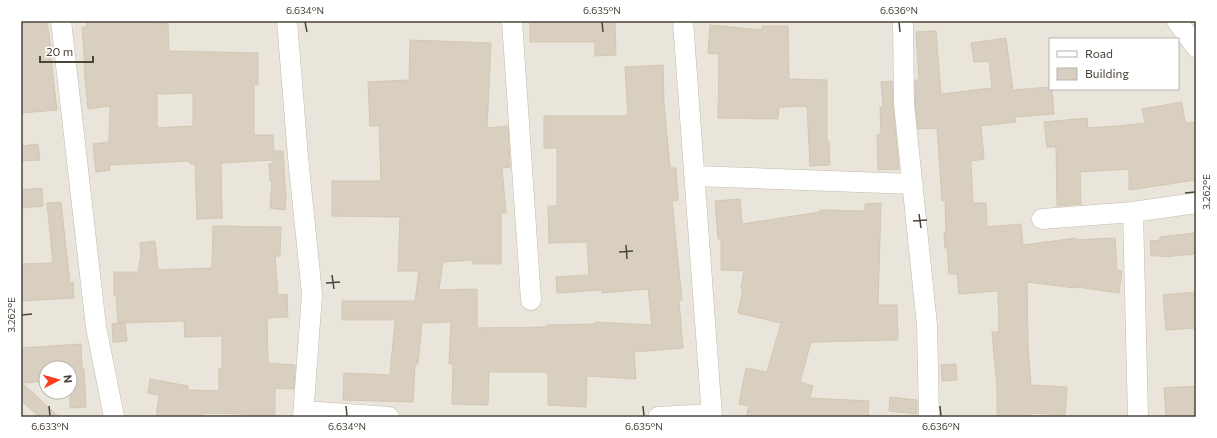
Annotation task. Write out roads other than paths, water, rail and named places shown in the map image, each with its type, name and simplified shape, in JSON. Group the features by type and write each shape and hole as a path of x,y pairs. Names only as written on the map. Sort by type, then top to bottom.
{"street":[{"path":"61,21 96,327 114,417"},
{"path":"287,21 298,157 312,294 304,414 390,417"},
{"path":"512,21 531,300"},
{"path":"658,417 711,416 683,21"},
{"path":"903,21 904,104 928,325 929,417"},
{"path":"1178,21 1196,47"},
{"path":"694,176 913,184"},
{"path":"1042,219 1133,212 1196,203"},
{"path":"1133,212 1138,417"}]}
